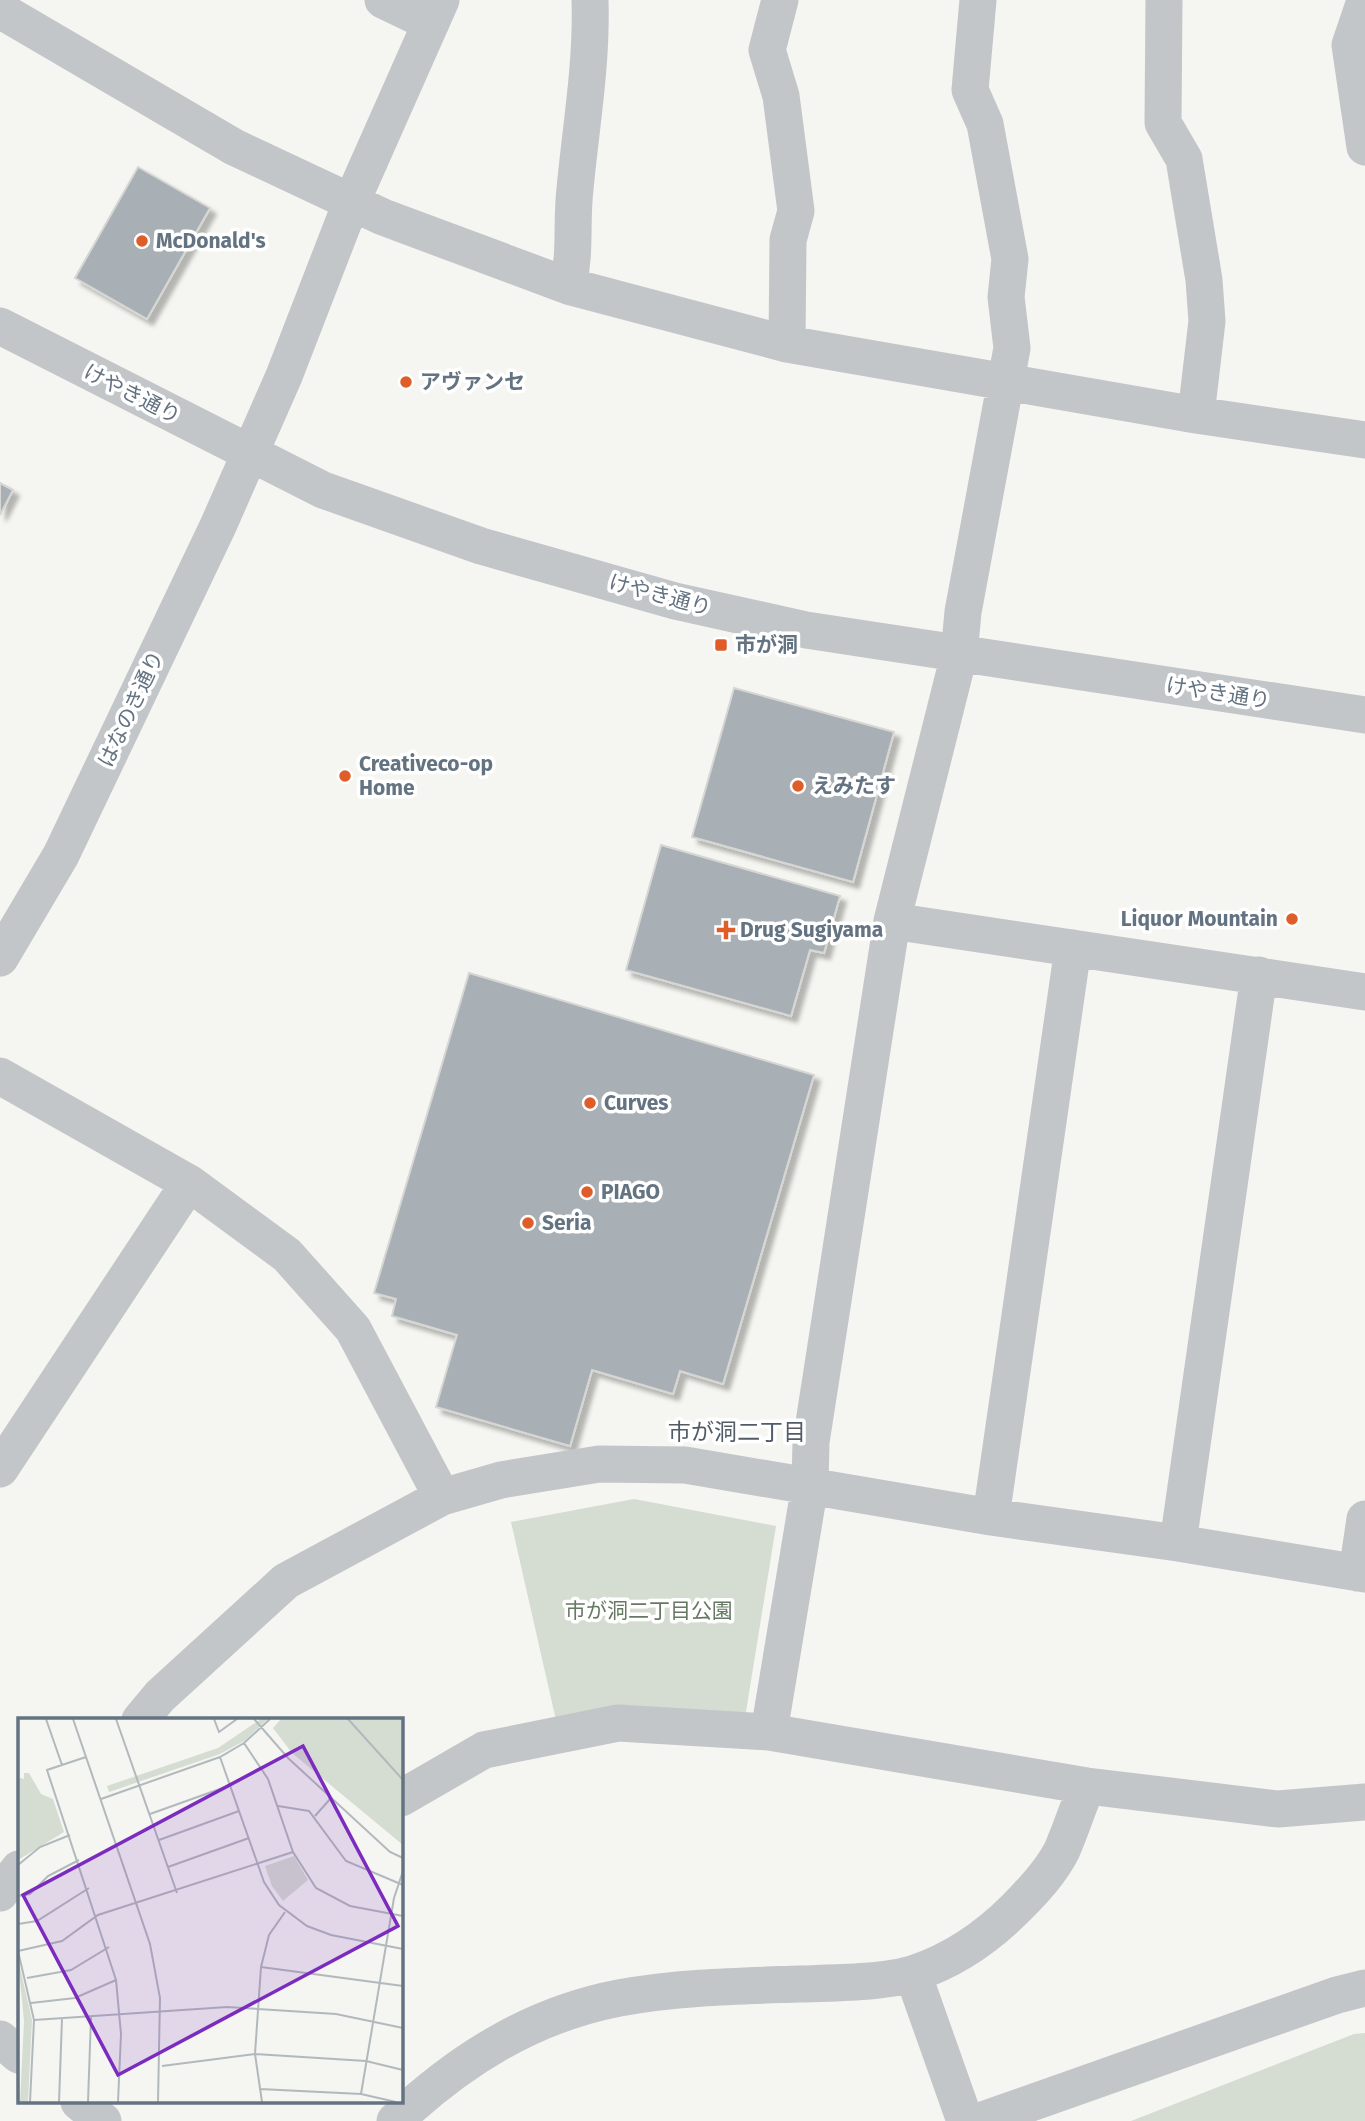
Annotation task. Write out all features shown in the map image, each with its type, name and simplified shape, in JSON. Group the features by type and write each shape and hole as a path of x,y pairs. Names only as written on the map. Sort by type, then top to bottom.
{"street":[{"path":"383,0 436,11"},
{"path":"568,286 575,257 574,191 584,130 591,46 590,0"},
{"path":"780,0 768,50 781,96 796,211 788,240 787,344"},
{"path":"769,1732 810,1485 810,1442 892,921 946,715 959,654 963,612 1012,348 1006,297 1010,259 985,124 970,90 978,0"},
{"path":"1164,0 1163,123 1184,159 1205,290 1207,321 1196,415"},
{"path":"1365,1 1350,45 1365,147"},
{"path":"0,10 221,140 351,202 568,286 787,344 1196,415 1365,440"},
{"name":"はなのき通り","path":"0,958 61,855 251,455 351,202 436,11"},
{"name":"けやき通り","path":"0,326 323,490 481,546 675,601 806,629 1365,715"},
{"path":"892,921 1365,992"},
{"path":"991,1517 1073,948"},
{"path":"1178,1543 1259,975"},
{"path":"0,1076 189,1183 287,1255 353,1329 442,1497"},
{"path":"0,1469 189,1183"},
{"path":"142,1718 160,1696 286,1581 442,1497 501,1480 599,1464 685,1465 991,1517 1178,1543 1361,1574 1365,1518"},
{"path":"402,1797 484,1750 618,1723 769,1732 1087,1786 1278,1809 1365,1802"},
{"path":"395,2121 438,2081 483,2050 550,2018 618,1998 663,1992 837,1983 913,1974 960,1953 995,1930 1036,1889 1061,1852 1087,1786"},
{"path":"0,1893 18,1870"},
{"path":"913,1974 965,2121"},
{"path":"981,2121 1324,1999 1365,1988"},
{"path":"0,2039 18,2053"}],"green space":[{"name":"市が洞二丁目公園","path":"634,1499 776,1526 744,1724 558,1729 511,1522"},
{"path":"1365,2033 1365,2121 1131,2121 1354,2034"}],"building":[{"path":"138,167 210,208 147,319 75,278"},
{"path":"0,483 13,490 0,515"},
{"path":"734,688 894,732 853,882 692,837"},
{"path":"661,845 840,896 824,953 810,950 791,1016 626,970"},
{"path":"469,973 814,1075 723,1384 680,1371 673,1394 592,1370 570,1446 436,1407 457,1335 392,1316 396,1299 374,1293"}],"place":[{"name":"McDonald's","path":"142,241"},
{"name":"アヴァンセ","path":"406,382"},
{"name":"市が洞","path":"721,645"},
{"name":"Creativeco-op Home","path":"345,776"},
{"name":"えみたす","path":"798,786"},
{"name":"Liquor Mountain","path":"1292,919"},
{"name":"Drug Sugiyama","path":"726,930"},
{"name":"Curves","path":"590,1103"},
{"name":"PIAGO","path":"587,1192"},
{"name":"Seria","path":"528,1223"}],"district":[{"name":"市が洞二丁目","path":"737,1432"}]}
